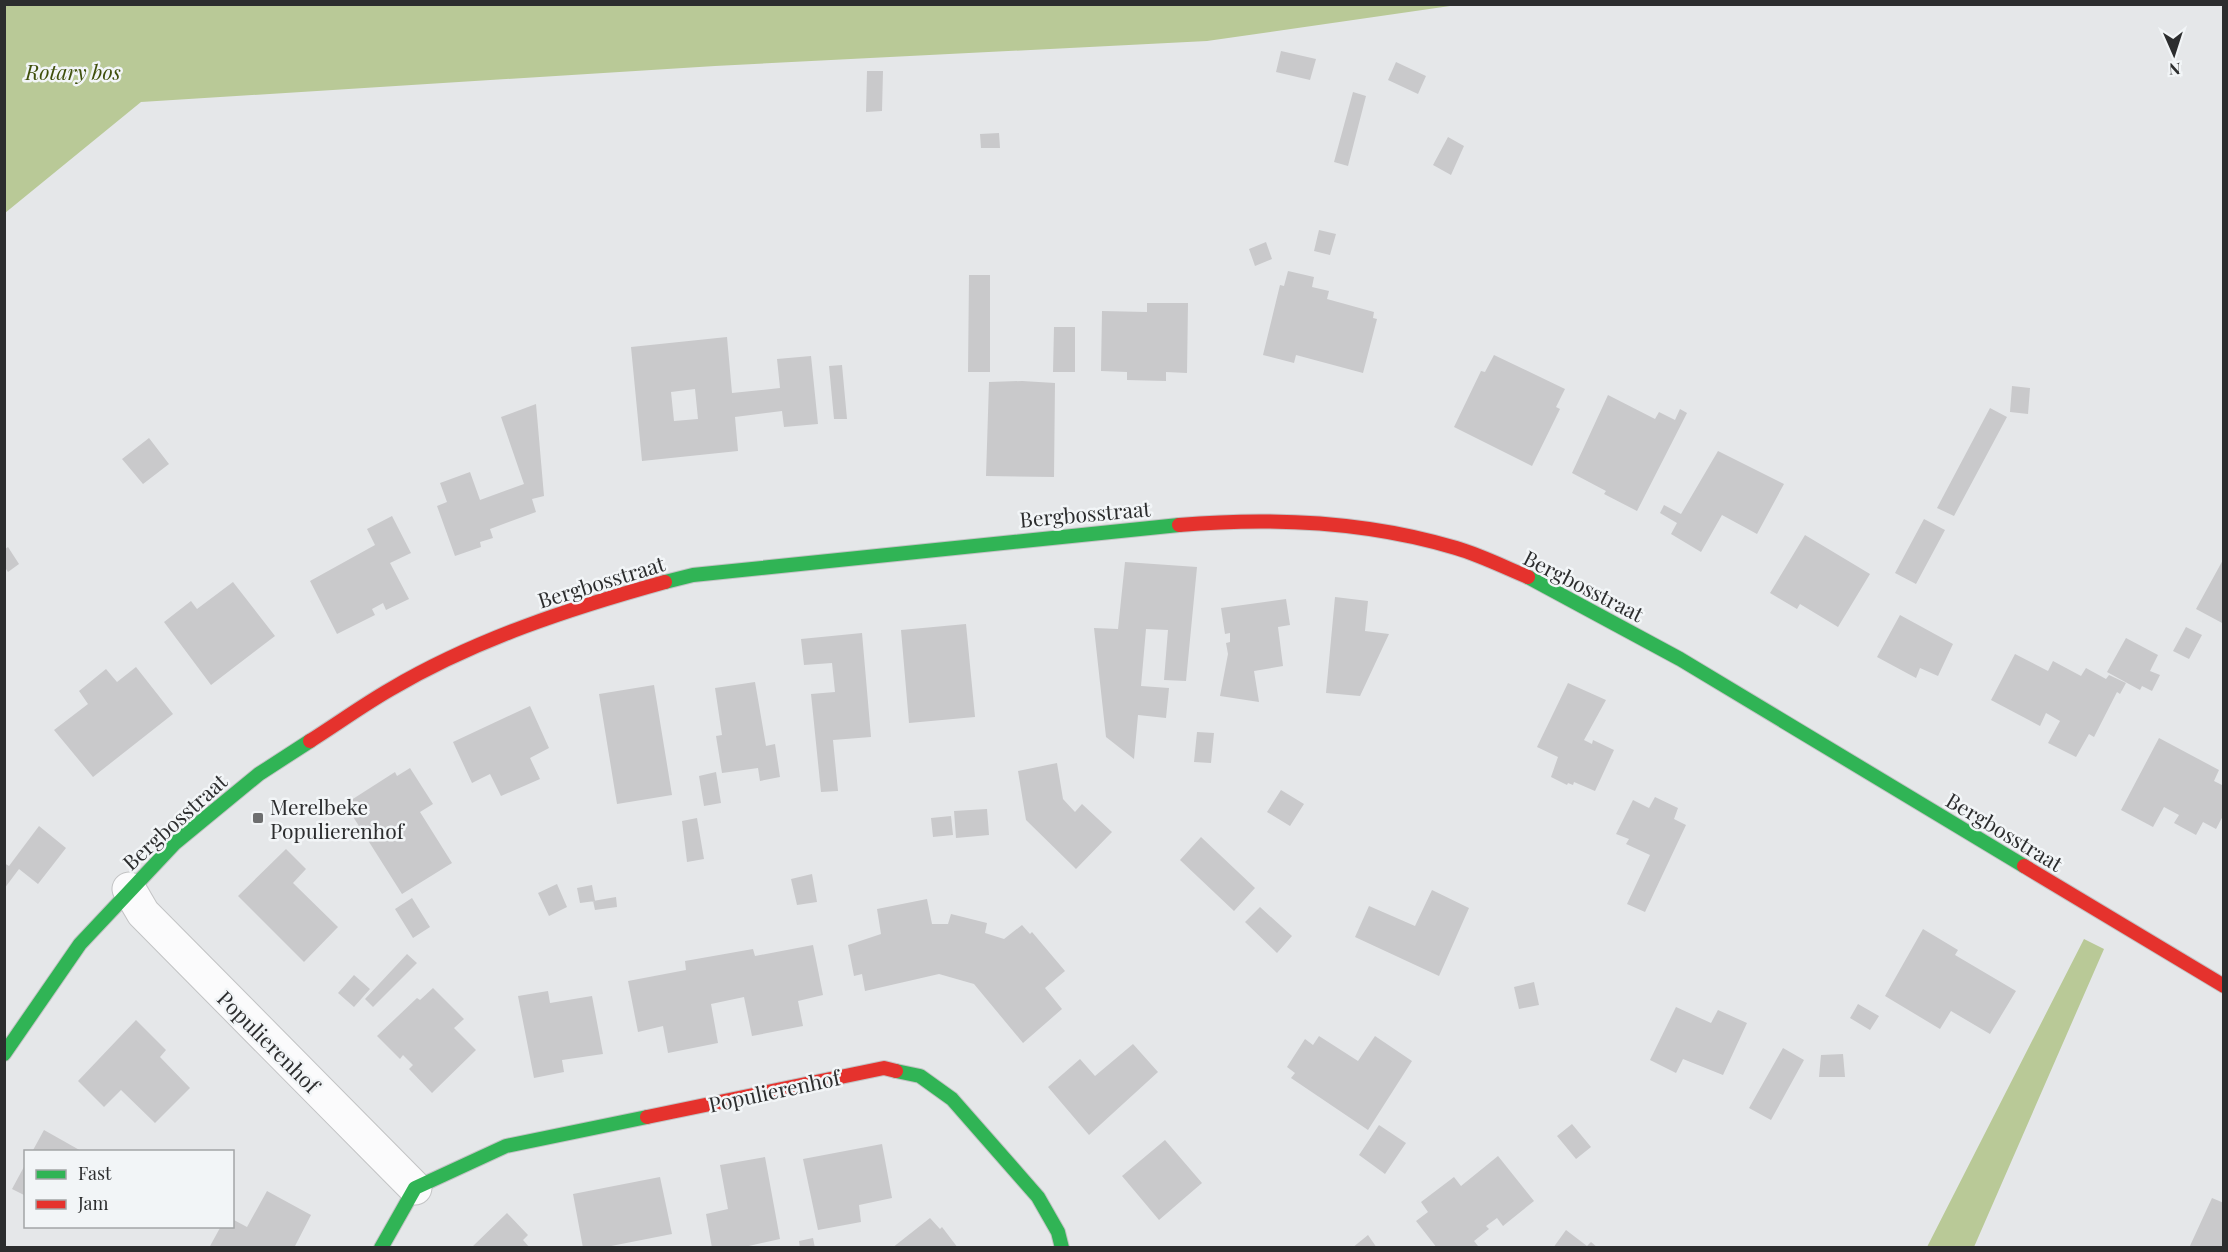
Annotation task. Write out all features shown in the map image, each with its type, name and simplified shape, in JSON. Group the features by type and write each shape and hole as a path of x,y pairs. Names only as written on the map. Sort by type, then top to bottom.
{"street":[{"name":"Bergbosstraat","path":"4,1054 80,944 129,889 175,843 259,774 392,688 493,639 593,602 693,575 1083,533 1241,520 1369,527 1457,548 1536,580 1680,659 2223,986"},
{"name":"Populierenhof","path":"129,889 143,913 415,1188 506,1146 884,1068 920,1076 952,1099 1038,1197 1058,1232 1062,1248"},
{"path":"381,1248 415,1188"}],"green space":[{"name":"Rotary bos","path":"5,4 1457,5 1207,41 715,66 141,102 5,213"},
{"path":"2084,939 2104,949 1974,1247 1927,1247"}],"building":[{"path":"1281,51 1316,59 1310,80 1276,72"},
{"path":"1396,62 1426,76 1418,94 1388,80"},
{"path":"867,71 883,71 882,111 866,112"},
{"path":"1353,92 1366,96 1348,166 1334,162"},
{"path":"999,133 1000,148 981,148 980,134"},
{"path":"1448,137 1464,146 1451,175 1433,165"},
{"path":"1319,230 1336,234 1330,255 1314,251"},
{"path":"1266,242 1272,259 1255,266 1249,249"},
{"path":"1288,271 1314,277 1312,287 1329,291 1327,299 1374,312 1373,318 1377,319 1363,373 1296,355 1294,363 1263,355 1280,285 1284,286"},
{"path":"969,275 990,275 990,372 968,372"},
{"path":"1147,303 1188,303 1187,373 1166,372 1166,381 1127,380 1127,372 1101,371 1102,311 1147,312"},
{"path":"1054,327 1075,327 1075,372 1053,372"},
{"path":"727,337 732,393 780,388 777,359 811,356 818,424 784,427 782,411 735,417 738,451 642,461 631,347","holes":["695,389 698,419 674,421 671,392"]},
{"path":"1494,355 1565,389 1556,407 1560,409 1532,466 1454,427 1481,371 1485,372"},
{"path":"842,365 847,419 834,419 829,366"},
{"path":"989,382 1055,383 1054,477 986,476"},
{"path":"2012,386 2030,388 2028,414 2010,412"},
{"path":"1608,395 1655,419 1659,412 1675,420 1680,409 1687,413 1637,511 1604,494 1606,491 1572,473"},
{"path":"536,404 544,496 532,499 536,512 490,529 493,538 480,542 481,547 455,556 437,506 447,502 440,483 470,472 480,500 524,484 501,417"},
{"path":"1990,408 2007,417 1954,516 1937,508"},
{"path":"149,438 169,464 143,484 122,459"},
{"path":"1718,451 1784,484 1757,534 1722,515 1701,552 1671,534 1677,523 1660,513 1664,505 1681,514"},
{"path":"392,516 411,553 390,563 409,599 386,610 383,603 372,609 375,615 337,634 310,581 375,545 367,529"},
{"path":"1924,519 1945,530 1916,584 1895,573"},
{"path":"1805,535 1870,574 1838,627 1800,604 1797,609 1770,593"},
{"path":"8,547 19,564 8,572 4,566 4,550"},
{"path":"2224,558 2224,624 2196,609"},
{"path":"1125,562 1197,567 1186,681 1164,680 1168,630 1146,629 1141,686 1169,688 1166,718 1138,715 1134,759 1106,737 1094,628 1118,629"},
{"path":"233,582 275,636 211,685 164,622 191,601 197,609"},
{"path":"1335,597 1368,601 1365,631 1389,634 1360,696 1326,693"},
{"path":"1286,599 1290,625 1278,627 1283,666 1254,671 1259,702 1220,696 1228,654 1226,643 1230,642 1230,633 1225,634 1221,608"},
{"path":"1900,615 1953,644 1938,676 1920,668 1916,678 1877,657"},
{"path":"966,624 975,717 909,723 901,630"},
{"path":"2186,627 2202,635 2189,659 2173,651"},
{"path":"862,633 871,737 833,740 838,791 821,792 811,694 835,692 832,663 804,665 801,639"},
{"path":"2126,638 2158,655 2150,671 2160,675 2152,691 2142,686 2140,690 2107,672"},
{"path":"2015,654 2048,671 2053,661 2081,676 2086,668 2106,679 2109,675 2126,683 2120,694 2117,692 2094,737 2089,734 2076,757 2048,743 2060,721 2046,713 2040,726 1991,700"},
{"path":"136,667 173,714 93,777 54,730 88,704 79,691 106,669 117,682"},
{"path":"755,682 766,746 775,744 780,777 760,781 758,768 722,773 716,736 722,735 715,688"},
{"path":"1568,683 1606,700 1584,740 1592,744 1593,740 1614,750 1595,791 1574,782 1573,785 1568,783 1567,785 1551,777 1558,757 1537,747"},
{"path":"654,685 672,795 617,804 599,694"},
{"path":"530,706 549,748 530,758 540,779 501,796 490,774 472,783 453,742"},
{"path":"1197,732 1214,733 1211,763 1194,762"},
{"path":"2159,738 2219,770 2214,781 2224,786 2224,814 2216,829 2203,822 2196,835 2174,823 2179,815 2164,807 2153,827 2121,810"},
{"path":"1057,763 1063,799 1075,812 1082,804 1112,832 1076,869 1026,820 1018,771"},
{"path":"410,768 433,804 420,812 452,863 402,894 345,804 395,772 397,776"},
{"path":"716,772 721,803 704,806 699,776"},
{"path":"1281,790 1304,804 1290,826 1267,812"},
{"path":"1655,797 1678,808 1674,819 1686,825 1645,912 1627,904 1650,855 1626,844 1629,839 1616,834 1633,800 1649,808"},
{"path":"987,809 989,835 956,838 954,811"},
{"path":"951,816 953,835 933,837 931,818"},
{"path":"697,818 704,859 687,862 682,821"},
{"path":"39,826 66,848 38,884 19,869 4,889 4,863 9,866"},
{"path":"1201,837 1255,888 1234,911 1180,860"},
{"path":"286,849 306,869 293,883 338,927 304,962 238,896"},
{"path":"812,874 817,902 797,905 791,879"},
{"path":"557,884 567,907 549,916 538,893"},
{"path":"592,885 595,901 580,903 577,888"},
{"path":"1432,890 1469,908 1439,976 1355,937 1369,906 1415,926"},
{"path":"616,897 617,907 595,910 593,901"},
{"path":"412,898 430,927 413,938 395,909"},
{"path":"927,899 932,924 948,924 951,914 987,923 985,933 1004,939 1022,925 1030,934 1032,932 1065,971 1045,988 1062,1009 1023,1043 974,984 939,974 865,991 862,974 854,976 848,945 881,934 877,909"},
{"path":"1260,907 1292,936 1277,953 1245,922"},
{"path":"1923,929 1958,950 1955,955 2016,991 1990,1034 1951,1011 1940,1029 1885,996"},
{"path":"813,945 823,995 798,1001 803,1026 752,1036 744,997 711,1004 718,1043 668,1053 663,1026 638,1032 628,981 686,970 685,961 753,949 755,956"},
{"path":"407,954 417,963 373,1007 365,999"},
{"path":"354,975 370,989 354,1007 338,993"},
{"path":"1534,982 1539,1005 1519,1009 1514,987"},
{"path":"433,988 464,1019 454,1028 476,1050 432,1093 409,1069 413,1065 403,1055 400,1059 377,1036 417,998 420,1000"},
{"path":"548,991 550,1003 592,996 603,1054 562,1060 564,1072 534,1078 518,996"},
{"path":"1858,1004 1879,1016 1870,1030 1850,1018"},
{"path":"1676,1007 1711,1023 1718,1010 1747,1023 1723,1075 1683,1059 1676,1073 1650,1060"},
{"path":"136,1020 166,1050 160,1057 190,1088 155,1123 121,1090 104,1107 78,1081"},
{"path":"1319,1036 1358,1061 1375,1036 1412,1061 1368,1130 1291,1078 1295,1073 1287,1067 1305,1039 1313,1045"},
{"path":"1133,1044 1158,1072 1089,1135 1048,1087 1080,1059 1095,1076"},
{"path":"1783,1048 1804,1060 1771,1120 1749,1108"},
{"path":"1843,1054 1845,1077 1819,1077 1821,1055"},
{"path":"1572,1124 1591,1147 1576,1159 1557,1136"},
{"path":"1379,1125 1406,1143 1385,1174 1359,1155"},
{"path":"44,1130 79,1150 33,1150"},
{"path":"1165,1140 1202,1183 1159,1220 1122,1176"},
{"path":"882,1144 892,1198 859,1205 861,1222 818,1230 803,1159"},
{"path":"1498,1156 1534,1201 1503,1226 1497,1218 1486,1226 1489,1229 1474,1241 1478,1246 1476,1248 1437,1248 1416,1221 1428,1212 1421,1202 1454,1177 1461,1186"},
{"path":"765,1157 780,1239 740,1248 712,1248 706,1214 728,1209 720,1165"},
{"path":"24,1167 24,1195 12,1189"},
{"path":"660,1177 672,1234 601,1248 583,1248 573,1194"},
{"path":"267,1191 311,1215 294,1248 209,1248 220,1228 234,1228 234,1220 247,1227"},
{"path":"2212,1198 2224,1203 2224,1248 2189,1248"},
{"path":"507,1213 528,1235 523,1240 530,1248 471,1248"},
{"path":"930,1218 940,1229 942,1227 958,1248 892,1248"},
{"path":"1566,1230 1587,1246 1591,1242 1598,1248 1553,1248"},
{"path":"1368,1235 1377,1248 1352,1248"},
{"path":"813,1238 815,1248 800,1248 799,1241"}],"traffic: fast":[{"path":"665,582 693,575 1179,525"},
{"path":"1528,577 1680,659 2024,866"},
{"path":"4,1054 80,944 175,843 259,774 310,741"},
{"path":"896,1071 920,1076 952,1099 1038,1197 1058,1232 1062,1248"},
{"path":"381,1248 415,1188 506,1146 647,1117"}],"traffic: jam":[{"path":"1179,525 1249,521 1319,523 1388,532 1456,548 1528,577"},
{"path":"310,741 370,701 456,655 559,614 665,582"},
{"path":"2024,866 2224,986"},
{"path":"647,1117 884,1068 896,1071"}],"place":[{"name":"Merelbeke Populierenhof","path":"258,818"}]}
